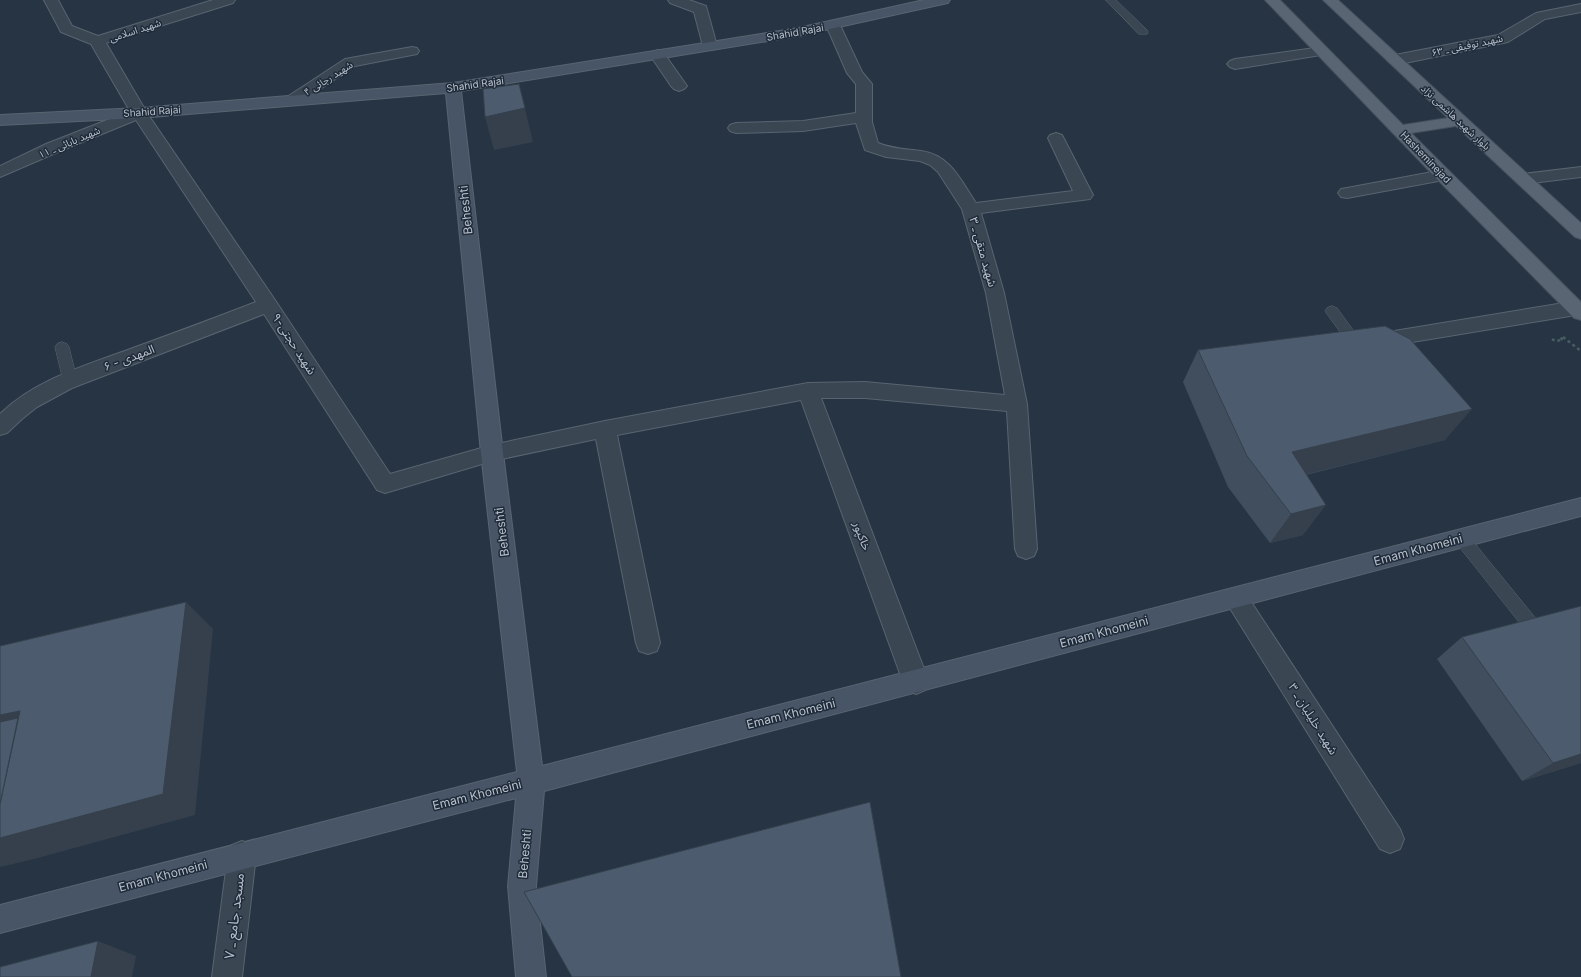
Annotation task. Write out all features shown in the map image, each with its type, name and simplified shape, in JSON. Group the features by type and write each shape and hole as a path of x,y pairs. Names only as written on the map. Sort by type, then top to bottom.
{"main road":[{"name":"Hasheminejad","path":"1272,0 1578,311"},
{"name":"بلوار شهید هاشمی نژاد","path":"1330,0 1581,234"},
{"path":"1400,130 1459,121"}],"street":[{"path":"51,0 66,29 97,41"},
{"name":"شهید اسلامی","path":"138,113 97,41 228,0"},
{"path":"675,0 701,9 710,46"},
{"name":"Shahid Rajai","path":"0,120 138,113 453,88 833,25 943,0"},
{"name":"شهید توفیقی ـ ۶۳","path":"1395,60 1502,39 1541,16 1581,8"},
{"name":"شهید متقی ـ ۳","path":"833,25 855,73 864,84 864,117 871,146 886,152 923,156 936,161 944,168 971,209 995,293 1017,404 1026,549"},
{"name":"شهید رجائی ۴","path":"293,100 350,62 412,51"},
{"path":"1235,64 1322,51"},
{"path":"658,55 679,86"},
{"name":"Beheshti","path":"453,88 492,453 531,781 522,886 531,977"},
{"name":"شهید بابائی ـ ۱۱","path":"0,172 52,148 138,113"},
{"name":"شهید حجتی-۹","path":"138,113 268,305 385,484 492,453"},
{"path":"736,128 803,126 864,117"},
{"path":"971,209 1084,195 1056,138"},
{"path":"1523,180 1581,172"},
{"path":"1347,193 1443,175"},
{"name":"المهدی - ۶","path":"0,427 8,417 30,401 70,380 268,305"},
{"path":"1348,346 1578,311"},
{"path":"492,453 606,429 808,391 865,390 1017,404"},
{"name":"خاکپور","path":"808,391 916,682"},
{"path":"606,429 648,643"},
{"name":"Emam Khomeini","path":"0,919 242,855 916,682 1581,507"},
{"name":"شهید خلیلیان ـ ۳","path":"1236,598 1390,839"},
{"name":"مسجد جامع ـ ۷","path":"227,977 242,855"}],"lane":[{"path":"1111,0 1143,32"},
{"path":"1332,311 1348,346"},
{"path":"62,347 70,380"},
{"path":"1462,538 1551,650"}],"path":[{"path":"1559,334 1581,351"}],"building":[{"path":"519,84 525,108 485,117 483,89"},
{"path":"1385,326 1410,339 1472,409 1292,452 1326,505 1291,514 1247,456 1198,350"},
{"path":"186,602 163,794 0,838 0,804 20,711 0,715 0,646"},
{"path":"1581,606 1581,754 1553,763 1462,637"},
{"path":"18,718 0,804 0,722"},
{"path":"870,802 901,977 572,977 524,892"},
{"path":"98,941 91,977 0,977 0,967"}]}
